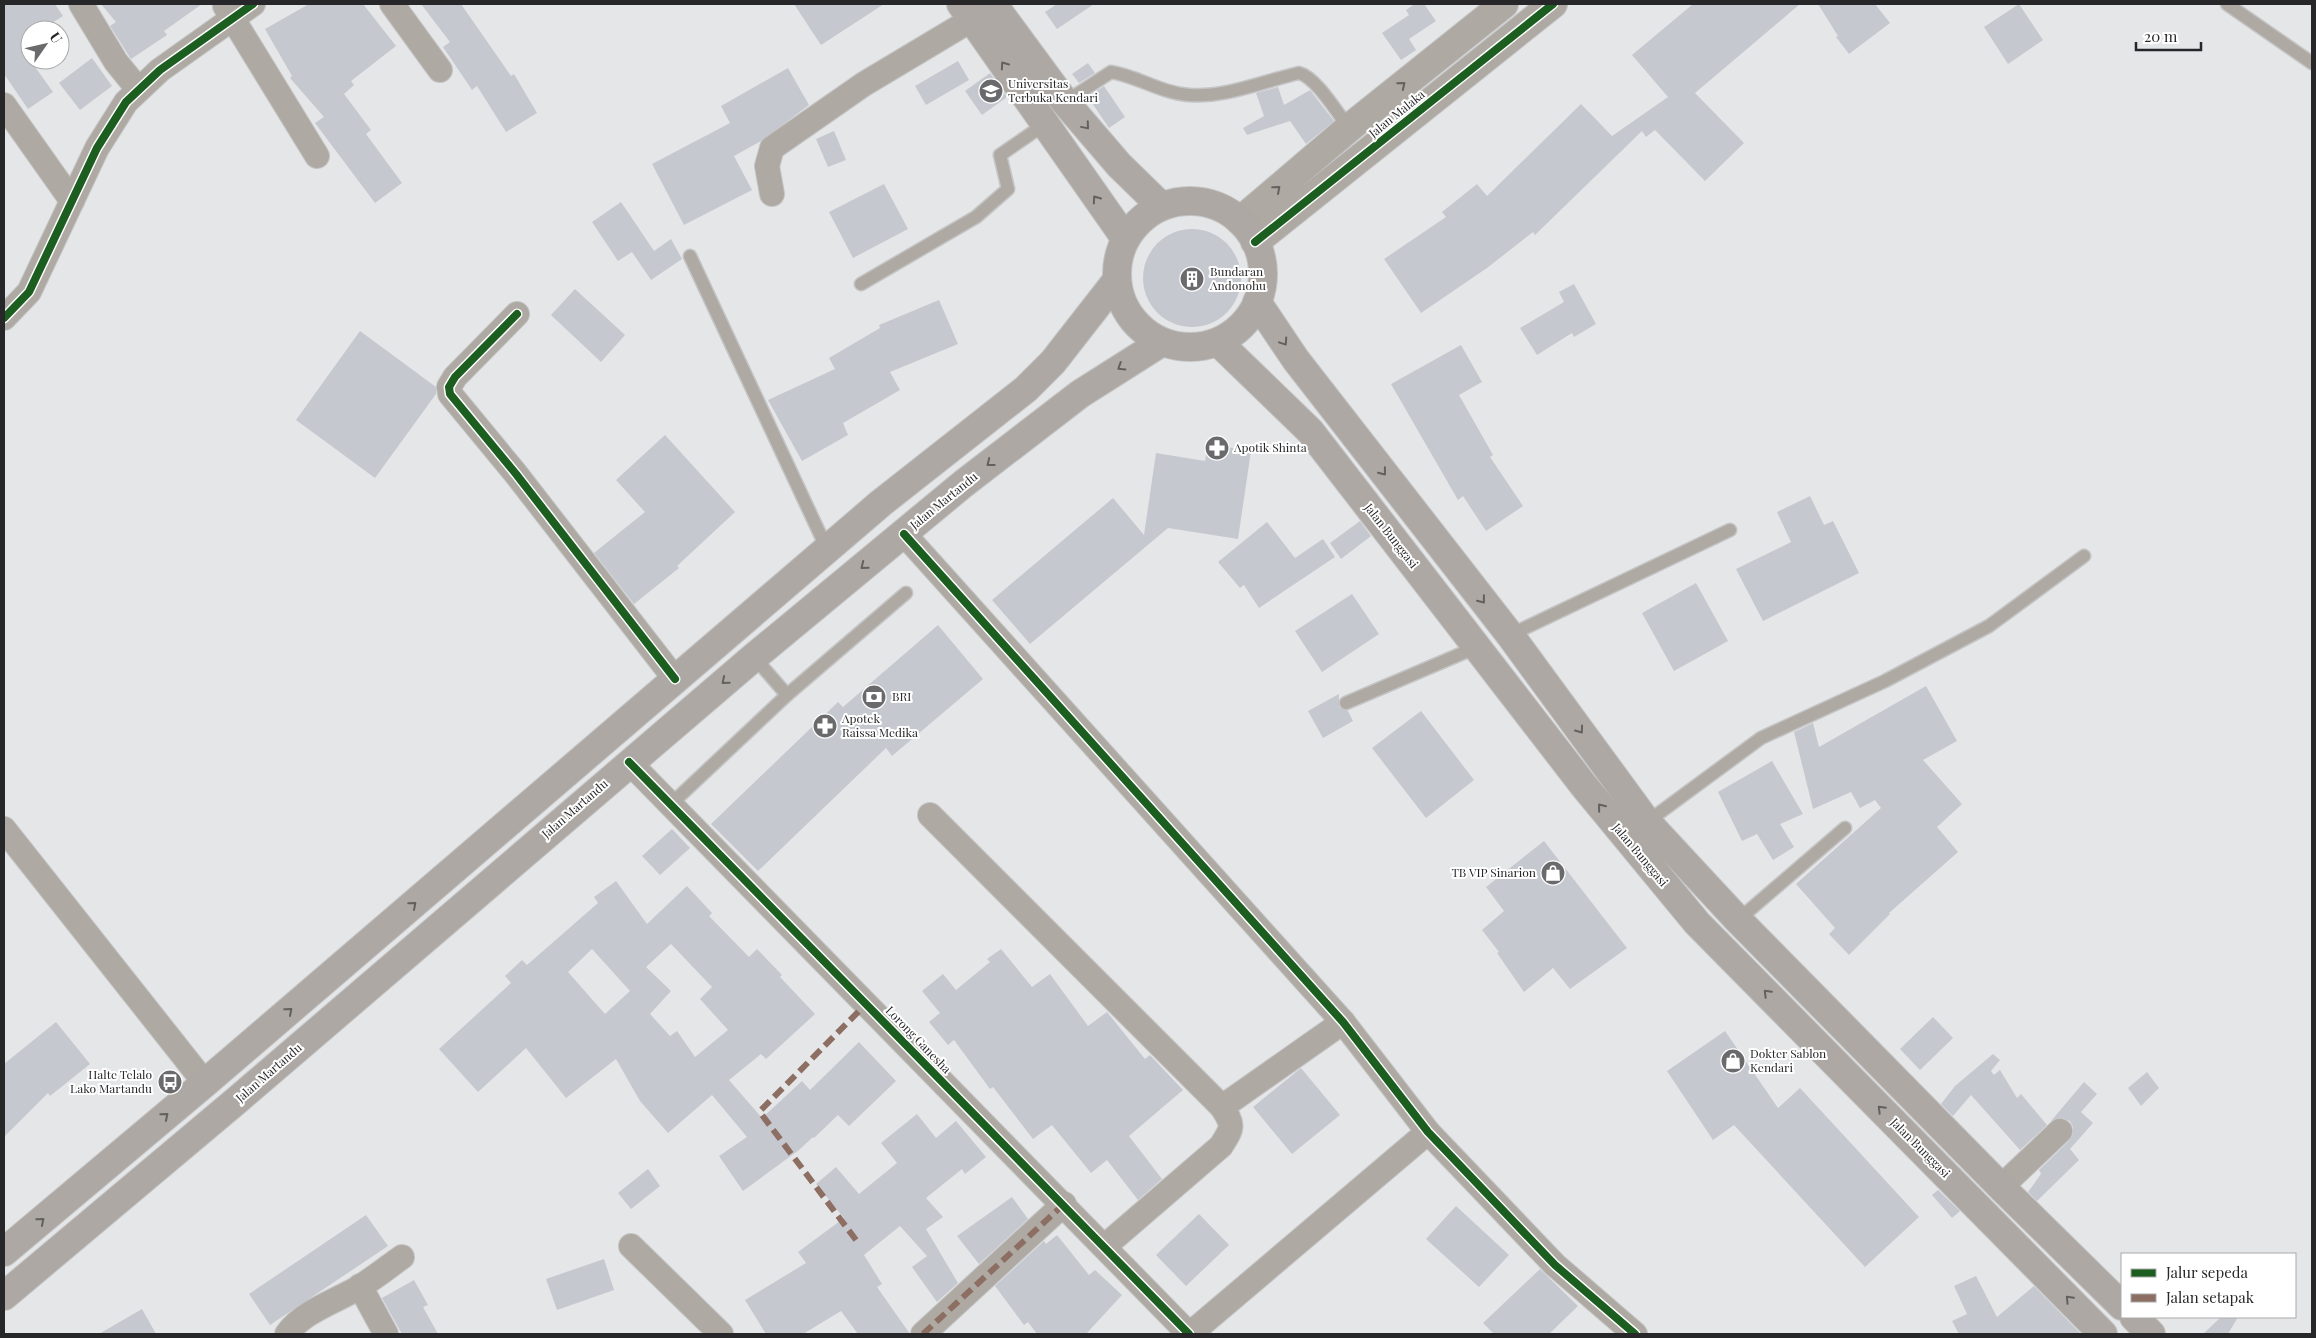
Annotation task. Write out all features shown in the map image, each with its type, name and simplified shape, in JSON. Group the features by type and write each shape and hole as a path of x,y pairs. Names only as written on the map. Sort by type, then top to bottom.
{"highway":[{"path":"993,4 1065,102 1119,165 1161,206"},
{"path":"966,12 1125,238"},
{"path":"1182,201 1203,201 1223,208 1248,231 1263,272 1257,302 1242,326 1218,342 1200,347 1162,342 1140,328 1124,306 1117,280 1118,258 1125,238 1135,224 1161,206 1182,201"},
{"path":"4,1252 373,940 881,503 1026,389 1059,355 1117,280"},
{"path":"1257,302 1296,360 1510,635 1647,822 1738,920 2001,1187 2121,1305"},
{"name":"Jalan Martandu","path":"4,1296 229,1108 629,762 963,484 1080,394 1162,342"},
{"name":"Jalan Bunggasi","path":"1218,342 1310,431 1643,859 1697,923 2103,1334"},
{"path":"373,940 395,964"},
{"path":"1789,1016 1812,995"},
{"path":"2135,1318 2151,1334"}],"street":[{"path":"81,4 116,62 138,89"},
{"path":"4,318 29,292 98,148 126,102 138,89 228,11 253,4"},
{"path":"392,4 440,70"},
{"name":"Jalan Malaka","path":"1248,231 1349,128 1504,4"},
{"name":"Jalan Malaka","path":"1248,231 1553,4"},
{"path":"228,11 317,156"},
{"path":"772,194 767,166 772,148 966,12"},
{"path":"4,105 72,201"},
{"path":"516,314 455,377 449,387 450,394 516,474 675,679"},
{"path":"904,534 1343,1022 1428,1132 1555,1265 1635,1334"},
{"name":"Lorong Ganesha","path":"629,762 669,806 1064,1204 1190,1334"},
{"path":"930,815 1222,1107 1231,1121 1231,1130 1221,1146 1105,1246"},
{"path":"4,829 205,1083"},
{"path":"1222,1107 1343,1022"},
{"path":"2001,1187 2060,1131"},
{"path":"1190,1334 1428,1132"},
{"path":"923,1334 1064,1204"},
{"path":"630,1246 721,1334"},
{"path":"288,1334 292,1328 311,1314 360,1286 402,1257"},
{"path":"360,1286 386,1334"}],"lane":[{"path":"2226,4 2312,63"},
{"path":"1065,102 1110,72 1188,95 1215,94 1299,73 1306,75 1315,83 1349,128"},
{"path":"861,284 976,217 1008,189 1000,155 1045,124"},
{"path":"690,256 827,549"},
{"path":"1510,635 1730,530"},
{"path":"1647,822 1761,738 1885,681 1989,626 2084,556"},
{"path":"669,806 786,695 906,593"},
{"path":"1346,703 1477,647"},
{"path":"754,657 786,695"},
{"path":"1738,920 1845,828"}],"building":[{"path":"4,4 55,4 63,16 57,20 20,20 20,70 37,70 53,92 28,109 4,74"},
{"path":"101,4 202,4 164,31 167,35 131,59 110,26 116,22"},
{"path":"309,4 363,4 396,46 351,81 354,85 344,94 371,130 366,134 402,183 375,203 315,123 324,117 290,78 292,76 265,29"},
{"path":"421,4 461,4 511,76 514,74 537,113 506,132 477,86 472,90 443,47 450,42"},
{"path":"794,4 884,4 821,45"},
{"path":"1057,4 1094,4 1057,29 1045,12"},
{"path":"1415,4 1424,4 1436,21 1409,39 1416,50 1401,60 1382,33 1409,15 1406,10"},
{"path":"1693,4 1800,4 1695,93 1744,143 1705,181 1655,130 1646,137 1642,131 1535,235 1533,232 1487,268 1421,313 1384,259 1446,217 1442,212 1477,184 1487,196 1581,104 1612,136 1668,97 1632,55"},
{"path":"1818,4 1875,4 1890,23 1849,54 1836,37 1838,36"},
{"path":"2019,4 2043,40 2008,64 1984,27"},
{"path":"92,58 112,86 80,110 59,83"},
{"path":"958,61 969,80 926,105 915,86"},
{"path":"1088,63 1095,73 1079,83 1072,74"},
{"path":"788,68 809,105 761,141 734,156 752,190 684,225 652,164 730,123 721,106"},
{"name":"Universitas Terbuka Kendari","path":"990,73 1007,97 982,115 965,91"},
{"path":"1104,86 1125,117 1109,128 1088,97"},
{"path":"1278,87 1284,105 1310,90 1334,121 1306,144 1290,121 1247,135 1243,128 1264,116 1256,93"},
{"path":"834,131 846,160 828,167 816,139"},
{"path":"884,184 908,229 853,258 829,212"},
{"path":"621,202 654,251 671,239 682,259 651,280 632,252 618,261 592,222"},
{"name":"Bundaran Andonohu","path":"1192,229 1211,233 1226,244 1237,259 1241,278 1237,297 1226,312 1211,323 1192,327 1173,323 1158,312 1147,297 1143,278 1147,259 1158,244 1173,233"},
{"path":"1574,284 1596,324 1574,337 1572,333 1537,355 1520,328 1564,302 1559,292"},
{"path":"575,289 625,335 601,362 551,315"},
{"path":"939,300 958,344 890,372 900,390 843,423 848,435 802,461 768,400 835,369 829,358 880,328 879,325"},
{"path":"360,331 436,387 436,394 375,478 296,420"},
{"path":"1461,345 1482,382 1459,395 1493,455 1490,457 1523,506 1486,531 1463,496 1458,500 1391,384"},
{"path":"665,435 735,512 677,566 679,568 634,604 594,553 645,512 616,480"},
{"path":"1208,444 1251,451 1238,539 1168,528 1030,644 992,600 1113,498 1144,535 1156,453 1205,461"},
{"path":"1810,496 1824,525 1833,521 1859,573 1763,621 1736,569 1791,542 1777,512"},
{"path":"1360,521 1371,536 1341,559 1330,543"},
{"path":"1267,522 1295,558 1323,539 1335,557 1259,608 1244,585 1240,588 1218,562"},
{"path":"1696,583 1728,641 1674,671 1642,613"},
{"path":"1352,594 1379,634 1322,672 1295,631"},
{"path":"938,625 983,679 892,756 886,748 758,871 711,824 838,702 843,707"},
{"path":"1926,686 1957,741 1923,760 1962,804 1937,827 1958,852 1889,913 1849,955 1829,934 1835,928 1796,884 1881,808 1875,800 1860,808 1851,792 1813,809 1794,732 1813,723 1819,747"},
{"path":"1339,694 1339,707 1348,711 1353,721 1323,738 1308,711"},
{"path":"1421,711 1474,780 1426,818 1372,748"},
{"path":"1772,761 1803,814 1780,824 1794,847 1773,860 1757,834 1742,841 1718,792"},
{"path":"672,829 690,848 660,875 642,856"},
{"path":"1544,841 1627,948 1570,989 1553,968 1524,992 1497,953 1499,952 1482,930 1504,911 1486,887"},
{"path":"616,881 647,924 687,886 712,913 709,916 749,957 757,949 815,1014 766,1059 761,1054 729,1080 762,1118 802,1081 810,1090 859,1042 896,1081 849,1126 838,1115 799,1150 743,1191 719,1156 747,1137 712,1095 668,1133 640,1101 616,1059 566,1098 526,1048 478,1092 439,1049 511,983 505,976 522,960 527,965 598,903 594,897","holes":["671,944 712,987 700,999 728,1030 695,1057 677,1031 670,1036 650,1014 671,991 646,967","592,949 630,991 605,1014 568,972"]},
{"path":"1001,949 1032,987 1050,974 1088,1026 1107,1012 1145,1059 1150,1055 1183,1090 1129,1136 1162,1179 1138,1200 1107,1160 1091,1173 1052,1125 1033,1139 993,1087 990,1089 954,1040 948,1045 929,1022 940,1013 922,991 943,974 956,990 990,962 987,959"},
{"path":"1933,1017 1953,1038 1920,1070 1900,1049"},
{"path":"56,1022 90,1064 50,1096 48,1093 4,1137 4,1064"},
{"path":"1725,1031 1778,1108 1800,1088 1919,1217 1865,1267 1734,1125 1713,1140 1667,1071"},
{"path":"1993,1054 2000,1060 1991,1071 1994,1075 2000,1070 2017,1098 2021,1094 2047,1125 2020,1150 1971,1095 1953,1116 1941,1104 1955,1086"},
{"path":"1301,1068 1340,1115 1292,1154 1253,1107"},
{"path":"2147,1072 2159,1088 2141,1106 2128,1088"},
{"path":"2084,1082 2097,1094 2081,1112 2093,1123 2070,1149 2079,1160 2037,1201 2028,1192 2041,1174 2039,1170 2069,1141 2073,1134 2073,1127 2070,1121 2063,1118 2051,1121"},
{"path":"917,1114 936,1138 956,1121 986,1157 965,1174 962,1169 926,1198 943,1217 926,1229 958,1283 937,1302 912,1267 927,1256 900,1226 864,1255 882,1284 877,1287 910,1334 858,1334 841,1311 803,1334 766,1334 745,1300 806,1263 798,1252 844,1218 816,1184 836,1167 859,1194 897,1163 881,1143"},
{"path":"648,1169 660,1186 631,1209 618,1193"},
{"path":"1938,1190 1960,1211 1952,1218 1932,1195"},
{"path":"1012,1197 1028,1219 979,1264 957,1236"},
{"path":"1456,1206 1509,1255 1479,1287 1426,1239"},
{"path":"1199,1214 1229,1245 1186,1286 1156,1255"},
{"path":"366,1215 388,1246 270,1325 249,1294"},
{"path":"1057,1235 1089,1275 1095,1270 1122,1295 1086,1334 1037,1334 1028,1322 1024,1325 995,1286 1044,1241 1046,1244"},
{"path":"604,1259 614,1290 557,1310 546,1279"},
{"path":"1540,1269 1578,1306 1549,1334 1494,1334 1483,1323"},
{"path":"1976,1276 1997,1317 2034,1286 2081,1334 1959,1334 1952,1321 1967,1314 1954,1286"},
{"path":"414,1280 428,1305 423,1307 438,1334 402,1334 382,1298"},
{"path":"142,1309 156,1334 99,1334"},
{"path":"2220,1318 2237,1318 2228,1334 2203,1334"}],"marked path":[{"path":"856,1240 762,1115 761,1110 867,1003"},
{"path":"923,1334 1064,1204"}],"cycle path":[{"path":"4,318 29,292 97,148 126,102 160,70 253,4"},
{"path":"1255,242 1553,4"},
{"path":"517,314 455,377 449,387 450,394 516,474 675,679"},
{"path":"904,534 1343,1022 1428,1132 1555,1265 1635,1334"},
{"path":"629,762 1189,1334"}],"place":[{"name":"Universitas Terbuka Kendari","path":"991,91"},
{"name":"Bundaran Andonohu","path":"1192,279"},
{"name":"Apotik Shinta","path":"1217,448"},
{"name":"BRI","path":"874,697"},
{"name":"Apotek Raissa Medika","path":"825,726"},
{"name":"TB VIP Sinarion","path":"1553,873"},
{"name":"Dokter Sablon Kendari","path":"1733,1061"},
{"name":"Halte Telalo Lako Martandu","path":"170,1082"}]}
